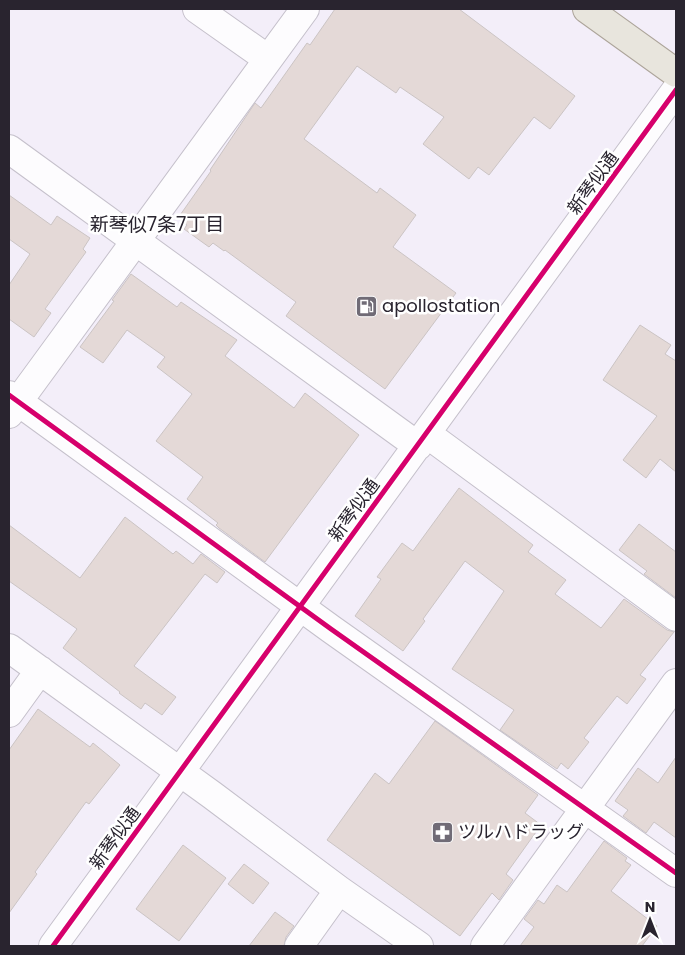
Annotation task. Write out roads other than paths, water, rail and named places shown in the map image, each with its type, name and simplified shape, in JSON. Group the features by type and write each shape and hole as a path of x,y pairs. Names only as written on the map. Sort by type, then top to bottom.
{"main road":[{"path":"587,9 676,73"}],"street":[{"path":"197,9 268,59"},
{"path":"304,9 135,241 12,404 586,808 676,874"},
{"name":"新琴似通","path":"53,946 676,90"},
{"path":"9,149 135,241 676,617"},
{"path":"9,648 339,890 419,946"},
{"path":"9,713 40,670"},
{"path":"485,946 676,683"},
{"path":"299,946 339,890"}],"place":[{"name":"apollostation","path":"366,306"},
{"name":"ツルハドラッグ","path":"442,832"}],"district":[{"name":"新琴似7条7丁目","path":"157,224"}]}
